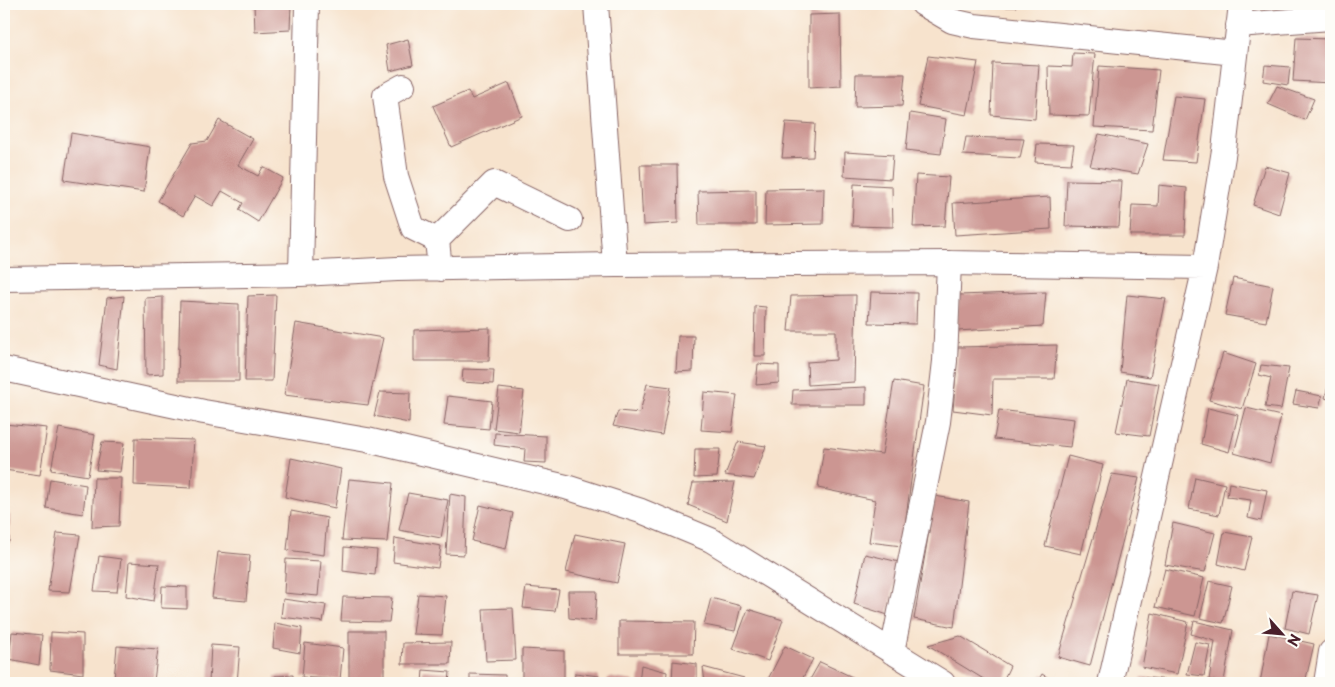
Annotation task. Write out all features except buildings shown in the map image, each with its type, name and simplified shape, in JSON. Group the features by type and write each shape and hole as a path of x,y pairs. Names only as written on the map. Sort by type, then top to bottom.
{"street":[{"path":"301,274 307,4"},
{"path":"596,4 614,265"},
{"path":"923,4 952,21 974,26 1235,53"},
{"path":"1110,683 1205,267 1224,150 1240,14 1331,18"},
{"path":"403,86 385,96 396,176 413,228 437,240"},
{"path":"437,240 494,183 570,220"},
{"path":"437,240 440,269"},
{"path":"4,279 301,274 614,265 949,263 1205,267"},
{"path":"892,652 938,422 945,361 949,263"},
{"path":"4,369 204,412 367,440 566,487 641,511 711,540 943,683"},
{"path":"1326,683 1331,652"}]}
